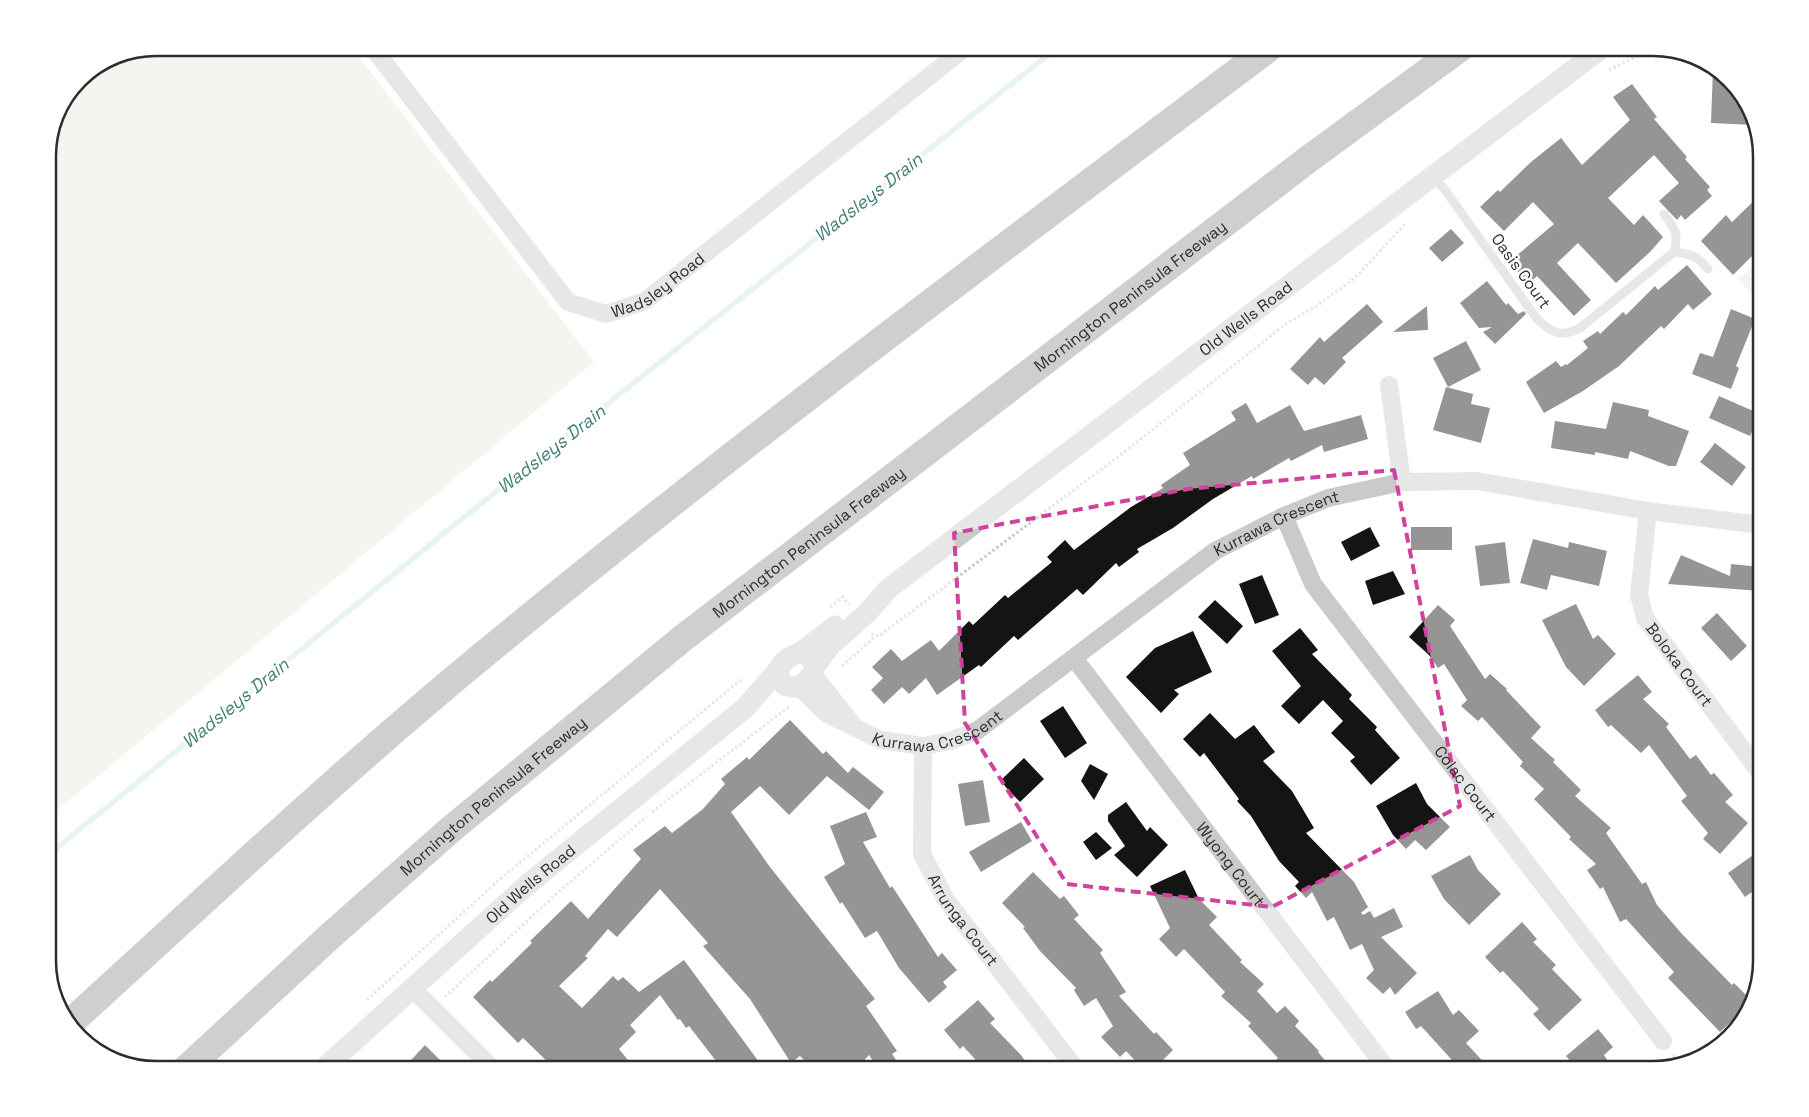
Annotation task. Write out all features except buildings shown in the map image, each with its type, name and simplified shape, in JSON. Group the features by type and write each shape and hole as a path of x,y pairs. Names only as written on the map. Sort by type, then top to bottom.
{"highway":[{"path":"75,1019 264,845 480,658 690,488 877,343 1258,56"},
{"name":"Mornington Peninsula Freeway","path":"196,1061 328,938 450,830 683,638 1306,161 1449,56"}],"street":[{"name":"Wadsley Road","path":"379,56 568,302 606,314 645,301 955,56"},
{"name":"Old Wells Road","path":"745,708 806,678 830,646 868,613 888,589 1591,56"},
{"path":"1389,385 1402,482"},
{"name":"Kurrawa Crescent","path":"806,678 854,726 880,740 923,746 950,741 978,730 1215,551 1284,516 1328,498 1402,482 1477,481 1648,512 1753,524"},
{"name":"Boloka Court","path":"1648,512 1639,595 1645,618 1753,762"},
{"name":"Colac Court","path":"1284,516 1313,584 1663,1041"},
{"name":"Wyong Court","path":"1074,658 1380,1061"},
{"name":"Old Wells Road","path":"333,1061 527,885 745,708 786,660 806,678"},
{"name":"Arrunga Court","path":"923,746 922,854 946,900 1069,1061"},
{"path":"412,988 484,1061"}],"lane":[{"name":"Oasis Court","path":"1433,176 1537,319 1548,329 1559,334 1568,334 1580,328 1674,252"},
{"path":"1664,214 1676,228 1678,239 1674,252 1690,254 1700,259 1708,269"}],"path":[{"path":"433,1008 554,896 806,678 875,637"}],"highlighted area":[{"path":"1394,470 1460,806 1272,907 1067,884 965,723 954,533 1188,489"}],"shaded area":[{"path":"358,56 594,362 56,811 56,150 67,112 73,101 90,81 112,67 144,57"},
{"path":"1753,267 1753,295 1738,279"}],"waterway":[{"name":"Wadsleys Drain","path":"56,849 458,522 1047,56"}]}
